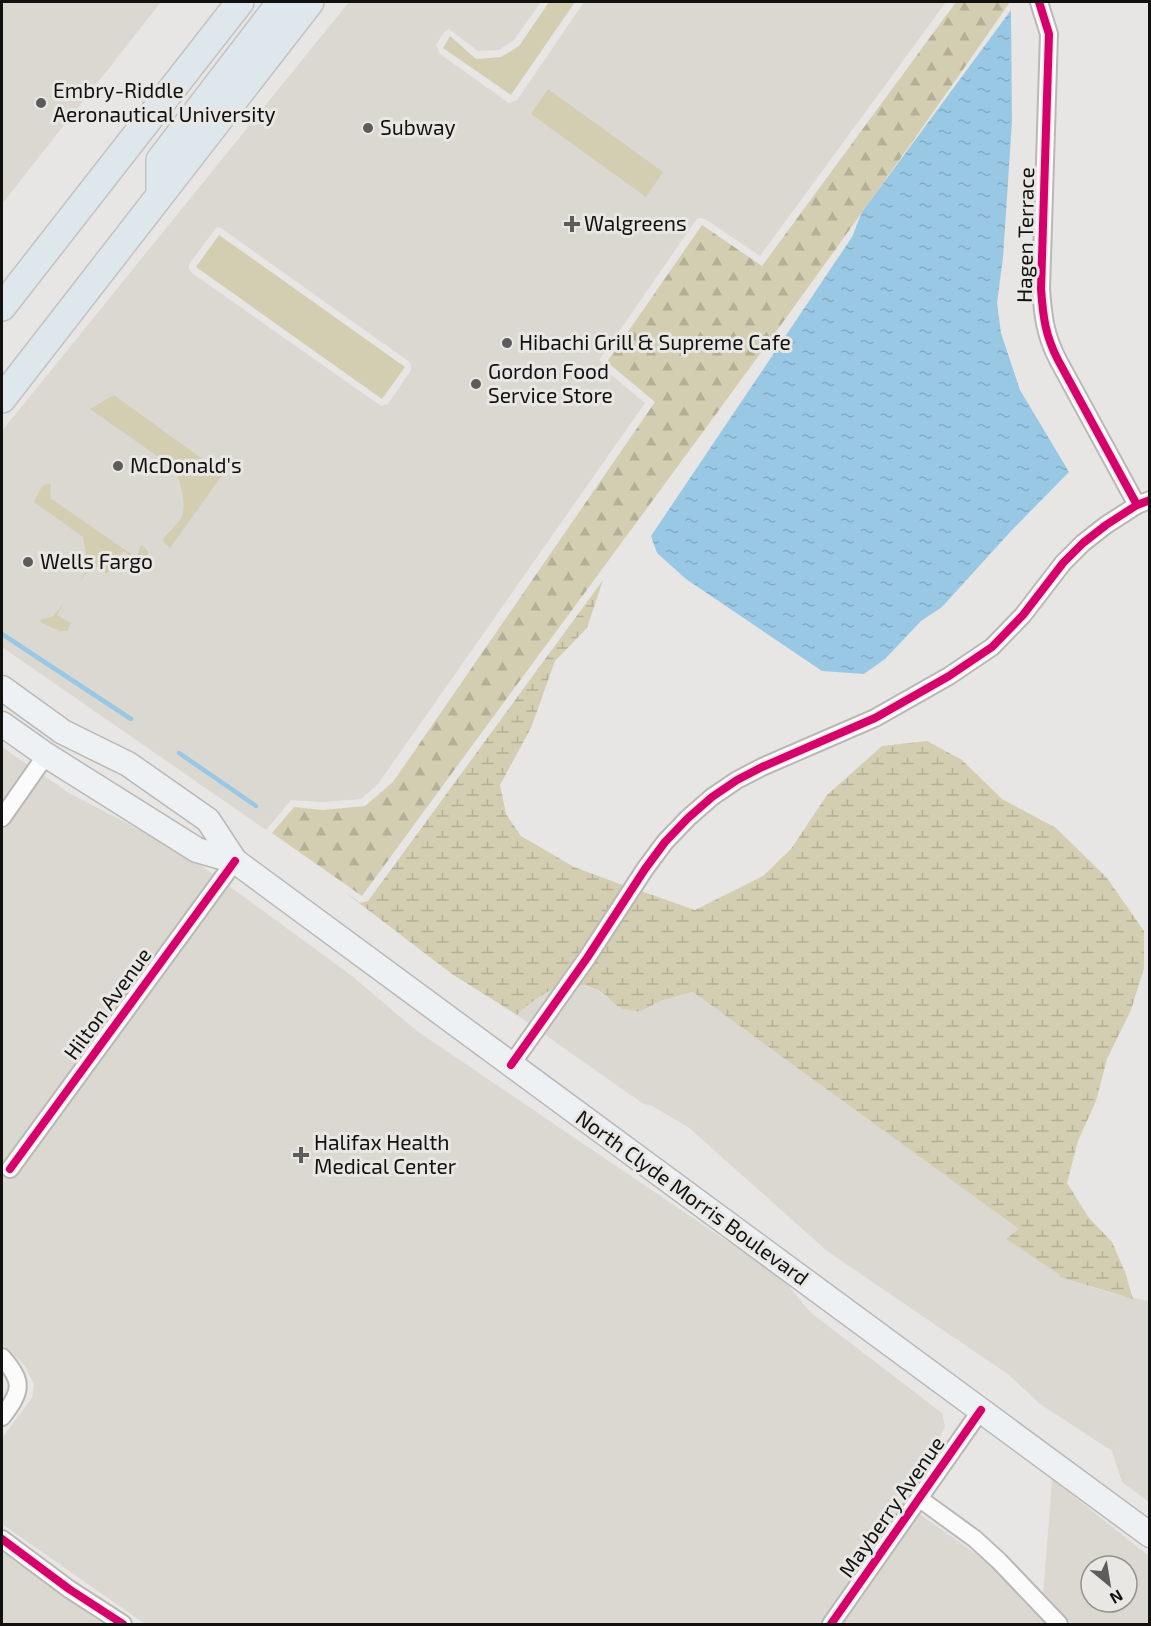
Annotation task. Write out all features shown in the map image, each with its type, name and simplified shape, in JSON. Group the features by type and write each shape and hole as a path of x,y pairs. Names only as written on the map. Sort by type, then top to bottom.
{"main road":[{"path":"2,307 240,2"},
{"path":"160,194 160,160 281,2"},
{"path":"2,399 309,2"},
{"name":"North Clyde Morris Boulevard","path":"2,688 63,732 128,764 208,820 235,861 1149,1536"},
{"name":"North Clyde Morris Boulevard","path":"2,724 46,755 197,850 235,861"}],"street":[{"name":"Hagen Terrace","path":"1039,2 1049,34 1041,289 1044,324 1058,360 1143,502"},
{"path":"511,1065 587,958 645,869 665,842 688,818 712,797 737,780 874,718 949,676 992,647 1023,615 1063,563 1083,543 1106,525 1143,502"},
{"path":"2,818 46,755"},
{"name":"Hilton Avenue","path":"10,1169 235,861"},
{"path":"2,1356 13,1369 19,1383 15,1399 2,1417"},
{"name":"Mayberry Avenue","path":"831,1624 981,1410"},
{"path":"920,1499 975,1539 999,1561 1057,1624"},
{"path":"2,1539 69,1589 123,1624"}],"shaded area":[{"name":"Embry-Riddle Aeronautical University","path":"2,2 161,2 2,204"},
{"path":"349,2 541,2 514,40 499,50 478,51 449,29 444,32 436,45 440,54 509,103 517,100 584,2 946,2 760,256 705,219 696,220 600,359 603,368 645,403 378,784 361,799 322,802 291,800 266,830 2,647 2,431","holes":["217,227 408,361 411,370 388,404 381,406 192,273 189,264"]},
{"name":"Halifax Health Medical Center","path":"2,747 69,793 184,853 352,976 417,1031 783,1279 810,1312 942,1413 945,1426 937,1445 897,1498 986,1561 1047,1624 145,1624 2,1524 2,1438 32,1398 34,1384 25,1366 2,1344"},
{"path":"579,984 598,991 620,1007 639,1012 660,1001 693,992 1020,1229 1007,1239 1060,1275 1059,1277 1113,1294 1149,1301 1149,1502 1122,1482 1112,1451 1040,1404 1009,1375 827,1251 688,1127 652,1106 642,1103 517,1015 537,997 561,985"},
{"path":"1052,1479 1149,1556 1149,1624 1073,1624 1043,1597"},
{"path":"2,1552 103,1624 2,1624"}],"green space":[{"path":"549,2 575,2 511,95 443,48 450,36 476,59 501,57 519,46"},
{"path":"956,2 1010,2 851,228 362,896 272,833 294,807 323,810 365,806 393,782 655,402 607,362 702,225 762,266"},
{"path":"548,89 663,172 646,197 531,114"},
{"path":"219,235 405,367 382,399 196,267"},
{"path":"114,395 223,474 170,548 162,540 181,518 184,506 178,478 173,467 90,409"},
{"path":"46,484 51,484 50,498 137,558 142,545 148,551 147,560 143,565 123,551 107,574 93,564 80,581 88,566 83,537 34,502 41,488"},
{"path":"603,580 587,628 555,661 531,728 500,785 506,814 521,836 574,867 623,885 576,960 590,970 641,891 695,910 763,876 791,849 827,795 882,746 927,741 962,760 1002,799 1056,828 1107,878 1144,931 1144,968 1131,1010 1107,1059 1096,1101 1078,1141 1067,1183 1089,1218 1112,1242 1125,1272 1133,1299 1059,1277 1060,1275 1006,1239 1019,1229 693,992 660,1001 639,1012 621,1008 602,993 587,986 565,986 535,1000 517,1015 452,974 342,890 360,903 368,901"},
{"path":"64,603 57,615 71,623 67,631 60,631 42,623 40,620 53,616"}],"water":[{"path":"1011,10 1012,121 1003,258 997,303 1001,333 1020,390 1069,472 942,607 921,621 885,659 864,674 822,671 686,579 657,553 651,536 852,237 862,212"}],"waterway":[{"path":"2,634 131,719"},
{"path":"179,753 256,806"}],"cycle path":[{"path":"1039,2 1049,34 1041,289 1045,325 1058,360 1137,505 1150,500"},
{"path":"511,1065 587,958 645,869 665,842 688,818 712,797 737,780 875,718 949,676 992,647 1023,615 1063,563 1083,543 1137,505"},
{"path":"10,1169 235,861"},
{"path":"831,1624 981,1410"},
{"path":"2,1539 69,1589 123,1624"}],"place":[{"name":"Embry-Riddle Aeronautical University","path":"41,103"},
{"name":"Subway","path":"368,128"},
{"name":"Walgreens","path":"572,224"},
{"name":"Hibachi Grill & Supreme Cafe","path":"507,343"},
{"name":"Gordon Food Service Store","path":"476,384"},
{"name":"McDonald's","path":"118,466"},
{"name":"Wells Fargo","path":"28,562"},
{"name":"Halifax Health Medical Center","path":"301,1155"}]}
